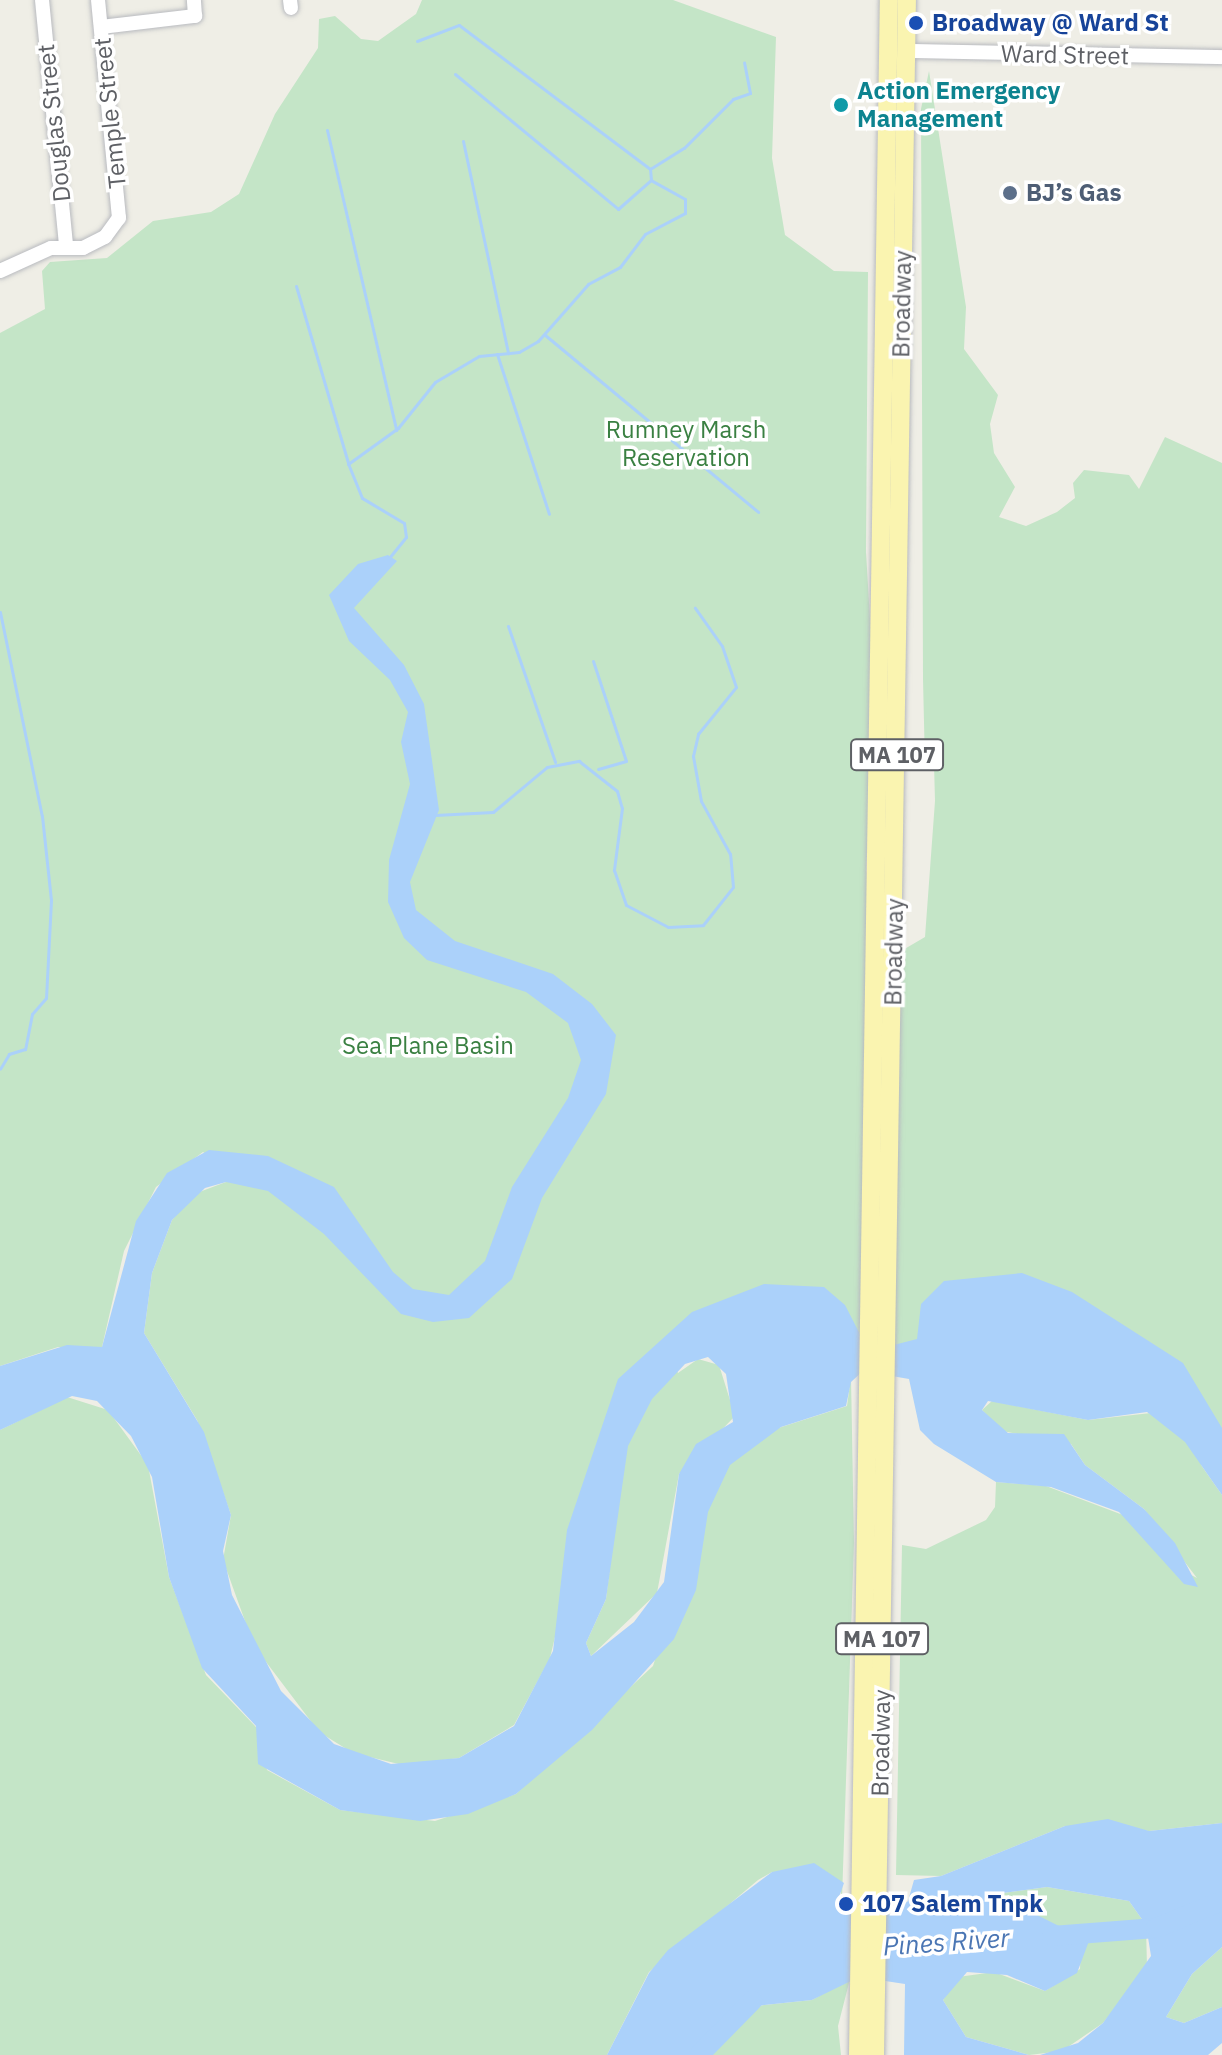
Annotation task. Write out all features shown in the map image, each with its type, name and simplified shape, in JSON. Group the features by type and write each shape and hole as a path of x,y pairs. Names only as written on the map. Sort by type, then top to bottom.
{"main road":[{"name":"Broadway","path":"869,1984 880,1375 889,0"},
{"name":"Broadway","path":"880,1339 907,0"},
{"name":"MA 107","path":"858,2055 869,1984"},
{"name":"MA 107","path":"869,1984 875,2055"}],"street":[{"name":"Douglas Street","path":"42,0 66,246"},
{"name":"Temple Street","path":"66,246 83,248 116,225 98,0"},
{"path":"101,27 195,16 194,0"},
{"name":"Ward Street","path":"907,51 1222,57"},
{"path":"0,271 66,246"}],"green space":[{"path":"422,0 673,0 776,37 772,158 785,235 834,271 868,272 866,552 874,686 866,871 896,954 925,937 935,801 934,764 925,766 923,679 921,109 929,71 966,307 964,349 998,395 990,424 994,453 1015,487 999,517 1026,526 1057,512 1075,498 1073,483 1084,470 1129,475 1139,489 1165,437 1222,463 1222,1478 1201,1465 1222,1495 1222,1823 1149,1831 1065,1826 941,1876 896,1875 902,1545 926,1549 986,1520 995,1507 996,1482 1046,1486 1123,1515 1166,1562 1197,1578 1144,1509 1085,1465 1071,1444 1002,1431 982,1410 992,1401 1088,1420 1151,1413 1131,1389 902,1356 804,1311 673,1360 678,1373 698,1359 719,1365 735,1416 679,1474 657,1593 591,1656 586,1643 606,1599 621,1479 564,1599 550,1658 514,1725 459,1758 403,1765 353,1753 319,1732 254,1646 223,1560 231,1515 215,1469 197,1420 144,1333 152,1273 172,1220 194,1194 226,1182 230,1171 203,1152 156,1187 124,1251 102,1347 58,1347 0,1366 0,333 45,309 42,271 50,262 107,258 153,221 211,212 239,194 275,114 318,48 319,19 335,16 361,39 378,41 416,14"},
{"path":"851,1377 854,1543 842,1899 839,1882 772,1872 758,1880 649,1972 607,2055 0,2055 0,1430 67,1397 108,1410 148,1465 169,1577 206,1675 257,1728 267,1770 340,1810 435,1821 516,1794 653,1666 717,1470 769,1431 847,1406"},
{"path":"1047,1887 1129,1901 1146,1925 1147,1968 1103,2023 1062,2051 1029,2055 966,2037 943,2000 958,1977 994,1972 1045,1991 1080,1969 1081,1936 989,1903 995,1894"},
{"path":"1222,1947 1222,2007 1184,2023 1166,2017 1192,1974"},
{"path":"850,1979 838,2026 841,2055 708,2055 719,2025 756,2006 812,2000"}],"water":[{"path":"388,555 397,561 354,608 404,665 424,704 439,810 410,882 416,910 455,941 553,974 592,1004 616,1035 606,1094 542,1198 512,1279 469,1318 433,1322 401,1314 324,1234 268,1191 226,1182 205,1188 172,1220 152,1273 144,1333 204,1432 231,1515 223,1551 232,1595 281,1691 334,1744 391,1764 459,1758 514,1726 553,1651 567,1530 618,1379 692,1312 764,1284 824,1287 845,1305 864,1342 886,1347 917,1339 921,1304 944,1281 1022,1273 1072,1292 1183,1363 1222,1428 1222,1495 1185,1442 1147,1412 1088,1420 988,1401 982,1410 1008,1433 1064,1434 1085,1465 1144,1509 1175,1543 1198,1587 1184,1584 1119,1512 1051,1487 996,1482 934,1444 920,1430 909,1379 863,1371 851,1382 846,1406 781,1427 730,1465 708,1512 696,1590 674,1639 592,1730 516,1794 468,1814 420,1821 340,1810 258,1764 256,1726 202,1668 169,1577 152,1477 131,1436 97,1401 72,1396 0,1430 0,1366 67,1345 102,1347 136,1221 167,1173 209,1150 268,1156 334,1187 393,1272 413,1289 449,1295 485,1261 512,1187 568,1098 581,1060 568,1023 526,992 427,960 404,938 388,902 389,860 410,784 401,742 408,712 390,680 349,641 329,595 358,564","holes":["708,1357 726,1374 733,1422 696,1444 679,1474 664,1582 634,1622 591,1656 586,1643 606,1599 628,1446 652,1399 685,1364"]},
{"path":"1108,1819 1149,1831 1222,1823 1222,1947 1192,1974 1166,2017 1184,2023 1222,2007 1222,2043 1208,2055 1040,2055 1078,2043 1103,2023 1151,1956 1146,1925 1129,1901 1047,1887 995,1894 990,1903 1027,1910 1089,1941 1077,1973 1045,1991 1007,1975 967,1972 943,2000 966,2037 1029,2055 904,2055 905,1984 859,1977 812,2000 756,2006 719,2025 708,2055 607,2055 649,1973 668,1950 772,1872 814,1863 844,1883 839,1897 848,1907 891,1915 908,1901 914,1880 941,1876 1065,1826"}],"waterway":[{"path":"417,41 459,25 649,168"},
{"path":"455,74 618,209 651,180 650,169 684,148 733,99 750,93 744,63"},
{"path":"327,130 396,430"},
{"path":"463,141 508,353"},
{"path":"389,558 406,537 404,523 362,498 348,464 398,428 435,382 479,356 519,352 538,341 588,284 620,267 645,234 685,213 685,199 651,180"},
{"path":"296,286 348,463"},
{"path":"545,335 758,512"},
{"path":"497,354 549,514"},
{"path":"435,815 493,812 547,767 579,761 617,791 622,808 614,870 626,905 668,927 703,925 733,887 730,854 701,801 693,756 698,734 736,687 722,646 695,608"},
{"path":"0,612 42,816 51,900 46,998 32,1014 25,1049 9,1054 0,1069"},
{"path":"508,626 555,762"},
{"path":"593,661 626,761 598,769"},
{"name":"Pines River","path":"1052,1936 1156,1928 1222,1901"},
{"name":"Pines River","path":"699,2055 752,2001"}],"place":[{"name":"Broadway @ Ward St","path":"916,23"},
{"name":"Action Emergency Management","path":"841,105"},
{"name":"BJ’s Gas","path":"1010,193"},
{"name":"107 Salem Tnpk","path":"846,1904"}],"park label":[{"name":"Rumney Marsh Reservation","path":"686,444"},
{"name":"Sea Plane Basin","path":"428,1046"}]}
